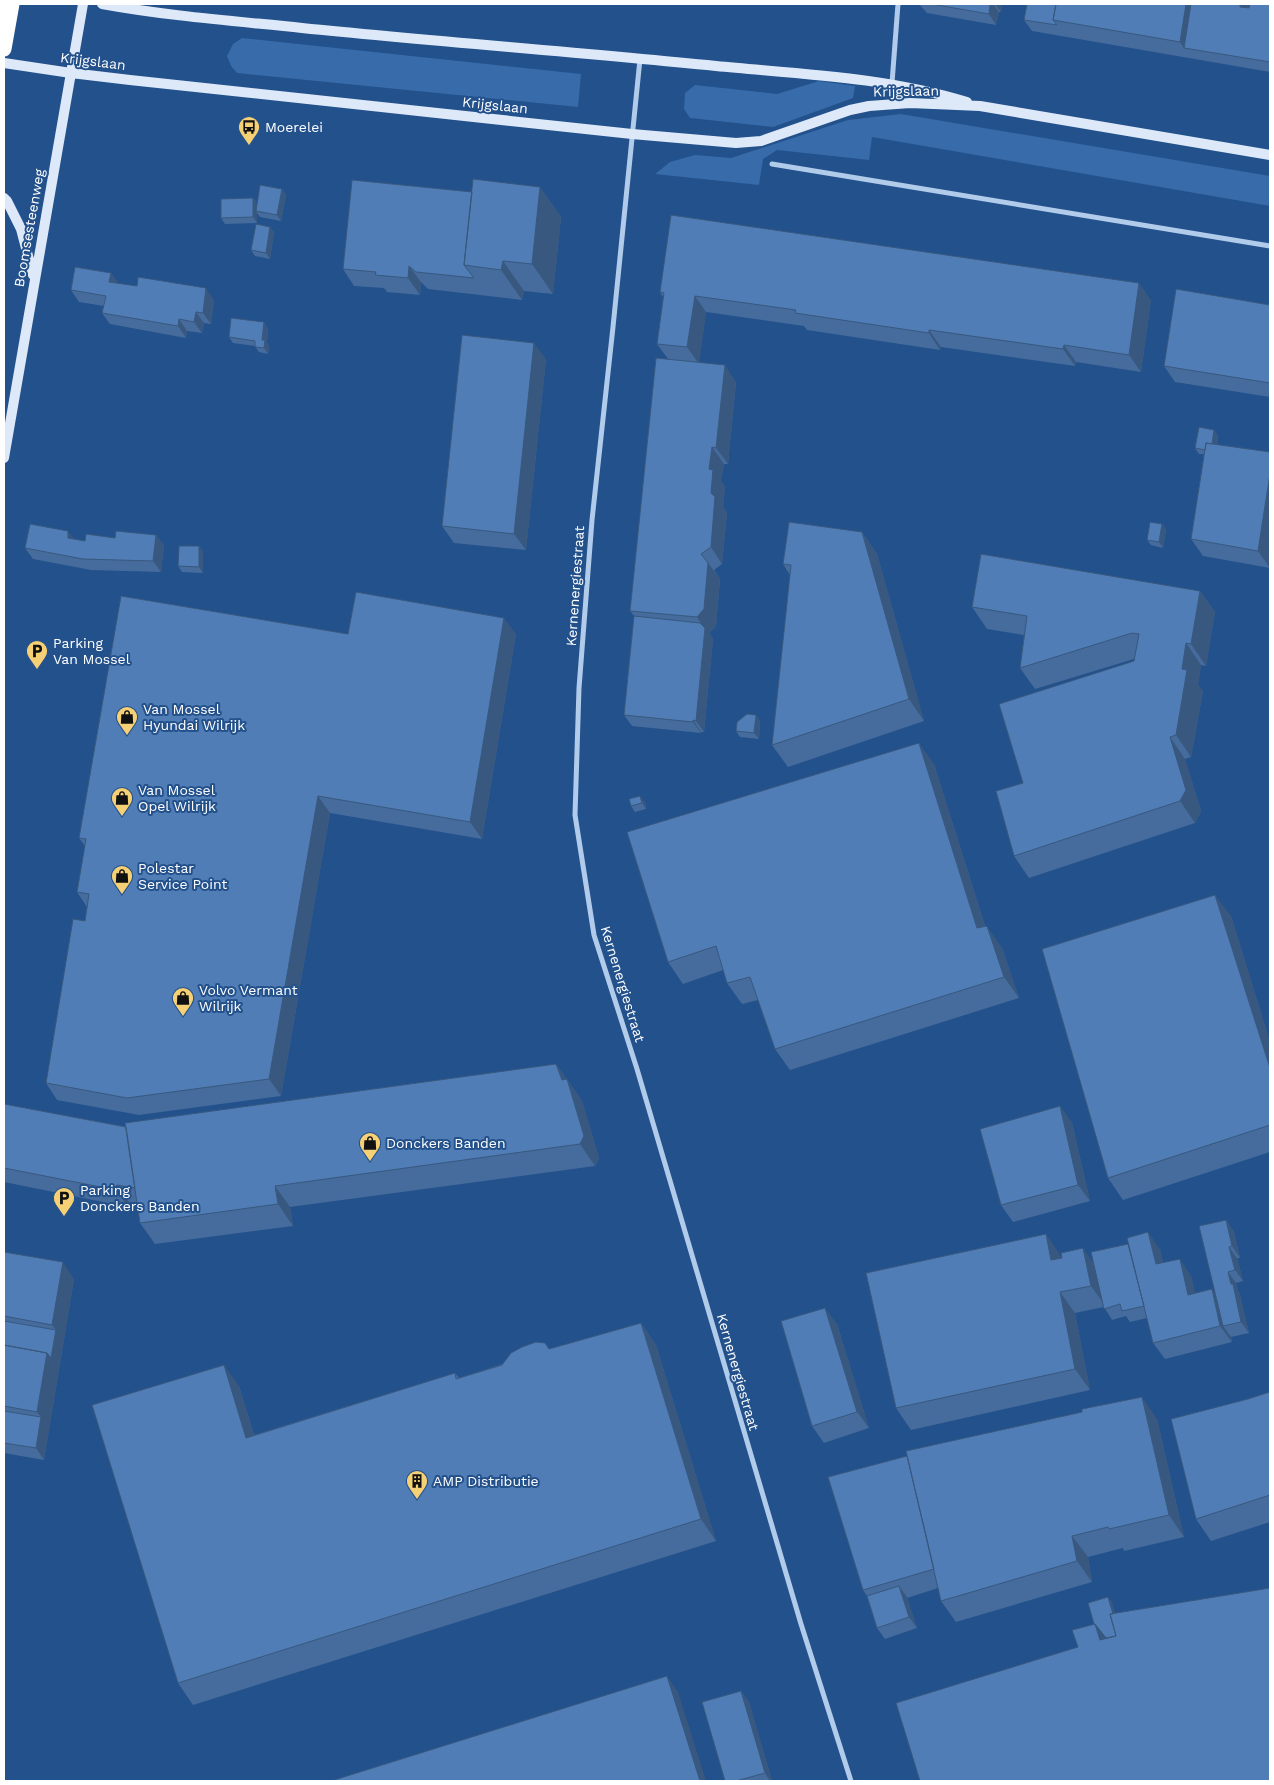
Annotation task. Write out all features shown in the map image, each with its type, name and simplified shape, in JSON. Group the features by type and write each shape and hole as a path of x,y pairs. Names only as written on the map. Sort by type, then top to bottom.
{"highway":[{"path":"4,49 12,4"}],"street":[{"name":"Boomsesteenweg","path":"4,458 83,4"},
{"name":"Krijgslaan","path":"102,4 142,12 349,33 640,58 892,83 939,93 980,106"},
{"path":"892,83 898,4"},
{"name":"Kernenergiestraat","path":"640,58 590,539 579,688 575,815 594,935 642,1087 801,1624 851,1781"},
{"name":"Krijgslaan","path":"4,63 70,73 632,134 736,143 761,141 850,110 869,106 910,103 980,106 1270,155"},
{"path":"772,164 1270,246"},
{"path":"4,198 8,201 20,229 34,278"}],"shaded area":[{"path":"242,38 581,74 578,107 237,73 231,66 227,56 233,44"},
{"path":"819,81 855,86 853,98 773,127 690,118 684,109 685,93 695,85 777,94"},
{"path":"901,114 1270,176 1270,206 872,137 869,160 777,150 763,159 759,185 655,174 670,162 695,155 731,158 848,120"}],"building":[{"path":"931,4 990,4 989,14"},
{"path":"1027,4 1056,4 1053,20 1057,25 1024,20"},
{"path":"1056,4 1186,4 1180,42 1053,20"},
{"path":"1191,4 1240,4 1240,7 1249,8 1250,4 1270,4 1270,62 1184,48"},
{"path":"473,179 540,187 532,264 503,261 501,270 464,265"},
{"path":"352,180 472,192 464,265 474,278 416,272 409,266 408,278 375,275 376,272 343,269"},
{"path":"260,185 282,189 277,215 256,211"},
{"path":"253,198 253,217 221,218 221,199"},
{"path":"671,215 1139,283 1129,355 1064,345 1063,349 929,330 929,333 795,313 796,310 695,296 687,347 657,344 664,293 660,292"},
{"path":"256,224 270,227 266,253 251,250"},
{"path":"75,267 111,273 109,282 137,286 138,277 206,288 203,313 196,312 194,322 179,319 178,326 102,313 106,296 71,290"},
{"path":"1176,289 1270,305 1270,383 1164,366"},
{"path":"231,318 264,322 262,340 265,340 264,348 255,347 255,341 229,337"},
{"path":"462,335 534,343 514,534 442,526"},
{"path":"656,358 725,365 716,448 712,447 709,469 713,470 711,493 715,497 711,547 701,554 708,563 704,609 697,617 630,611"},
{"path":"1199,427 1214,430 1212,444 1206,443 1205,450 1195,448"},
{"path":"1206,443 1270,452 1270,474 1258,551 1191,539"},
{"path":"789,522 862,532 909,699 772,745 791,565 783,564"},
{"path":"1150,522 1162,524 1159,542 1147,540"},
{"path":"30,524 68,531 68,538 85,541 86,534 115,538 116,531 156,535 153,561 83,559 25,548"},
{"path":"179,546 199,546 199,567 178,566"},
{"path":"981,554 1200,591 1191,644 1186,643 1182,669 1187,670 1176,735 1170,737 1186,790 1180,801 1014,856 996,791 1023,783 999,704 1134,661 1139,634 1132,633 1020,668 1027,616 972,607"},
{"path":"356,592 504,618 470,822 318,796 269,1079 127,1098 46,1083 73,919 85,921 89,894 77,892 86,839 79,838 121,596 348,634"},
{"path":"634,616 700,623 705,628 696,721 624,715"},
{"path":"747,714 756,715 754,733 736,731 737,722"},
{"path":"919,743 977,928 987,926 1004,977 775,1049 750,977 727,983 716,946 668,962 627,832"},
{"path":"640,796 642,803 631,806 629,799"},
{"path":"1215,895 1270,1068 1270,1125 1108,1178 1042,949"},
{"name":"Donckers Banden","path":"556,1064 562,1080 567,1079 584,1136 580,1144 275,1186 278,1204 140,1223 125,1123"},
{"path":"4,1104 126,1127 135,1188 117,1185 116,1190 4,1168"},
{"path":"1060,1106 1078,1185 1001,1205 980,1129"},
{"path":"1226,1220 1232,1246 1229,1247 1235,1270 1228,1272 1231,1284 1233,1284 1241,1322 1223,1326 1199,1226"},
{"path":"1148,1232 1156,1264 1180,1259 1188,1295 1212,1289 1220,1326 1153,1343 1127,1238"},
{"path":"1046,1234 1051,1260 1062,1258 1061,1253 1083,1248 1091,1286 1060,1292 1075,1369 896,1408 866,1273"},
{"path":"1128,1244 1144,1306 1122,1311 1120,1304 1104,1309 1091,1252"},
{"path":"4,1252 63,1262 52,1325 4,1316"},
{"path":"825,1308 857,1412 812,1426 781,1321"},
{"path":"4,1321 56,1330 51,1358 47,1353 4,1345"},
{"name":"AMP Distributie","path":"641,1323 701,1519 178,1683 92,1405 224,1365 246,1438 455,1373 456,1379 502,1365 511,1353 536,1342 545,1343 549,1349"},
{"path":"4,1345 47,1353 37,1412 4,1406"},
{"path":"1270,1392 1270,1495 1196,1519 1171,1419"},
{"path":"1142,1397 1169,1515 1072,1536 1077,1561 941,1601 906,1451 1082,1412 1082,1409"},
{"path":"4,1411 41,1417 36,1448 4,1443"},
{"path":"907,1456 934,1569 863,1590 828,1477"},
{"path":"899,1586 909,1617 877,1628 867,1596"},
{"path":"1270,1588 1270,1781 920,1781 896,1703 1078,1647 1072,1630 1095,1624 1100,1640 1116,1636 1110,1614"},
{"path":"1108,1597 1116,1636 1106,1638 1094,1624 1088,1603"},
{"path":"667,1676 700,1781 331,1781"},
{"path":"741,1691 765,1773 736,1781 725,1781 702,1702"}],"place":[{"name":"Moerelei","path":"249,146"},
{"name":"Parking Van Mossel","path":"37,670"},
{"name":"Van Mossel Hyundai Wilrijk","path":"127,736"},
{"name":"Van Mossel Opel Wilrijk","path":"122,817"},
{"name":"Polestar Service Point","path":"122,895"},
{"name":"Volvo Vermant Wilrijk","path":"183,1017"},
{"name":"Donckers Banden","path":"370,1162"},
{"name":"Parking Donckers Banden","path":"64,1217"},
{"name":"AMP Distributie","path":"417,1500"}]}
